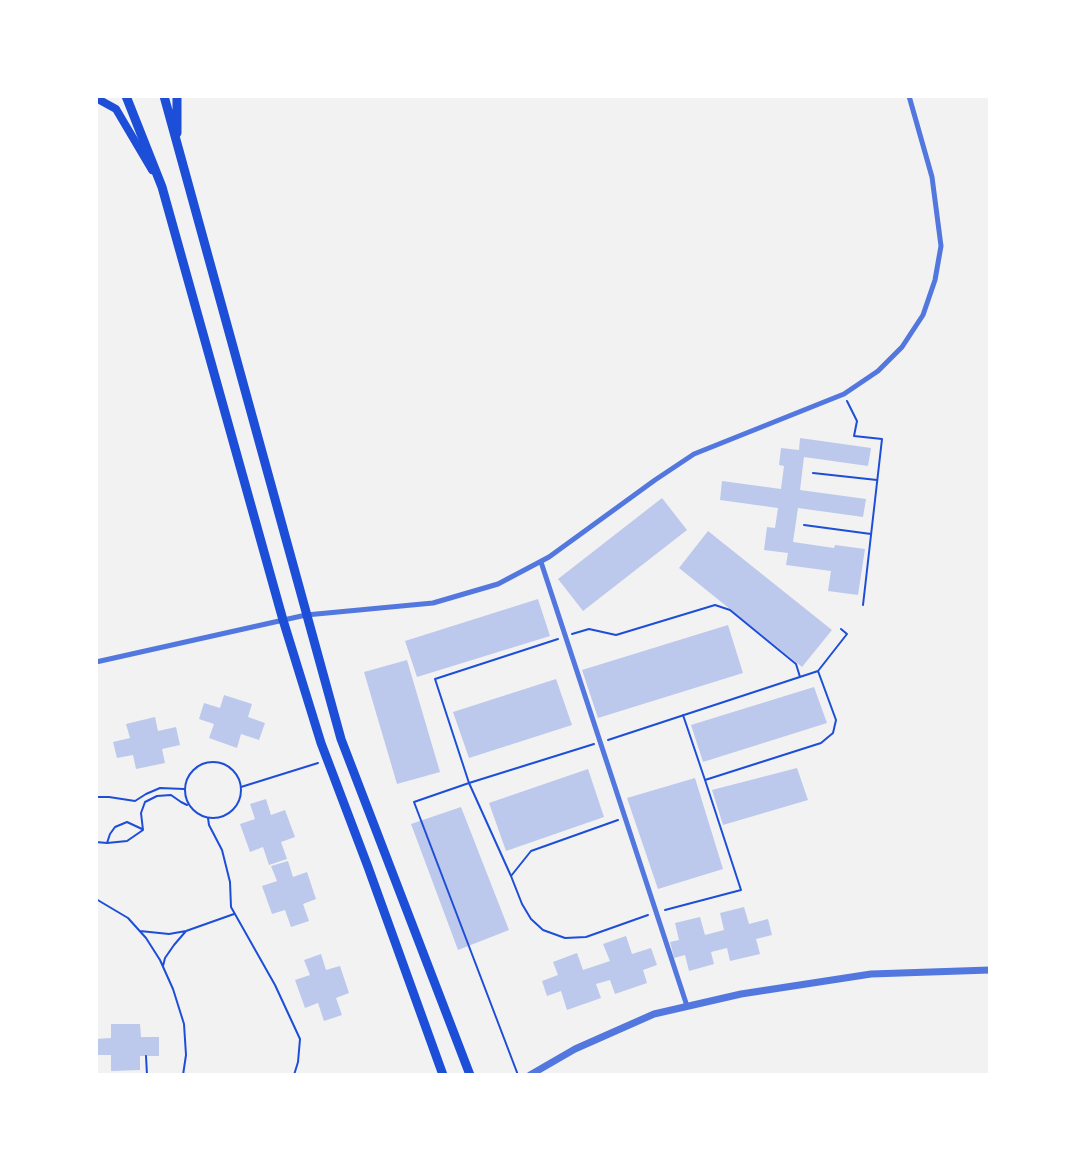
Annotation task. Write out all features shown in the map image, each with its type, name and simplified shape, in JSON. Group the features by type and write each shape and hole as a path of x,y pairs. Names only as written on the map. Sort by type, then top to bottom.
{"main road":[{"path":"126,96 162,187 283,620 327,760 443,1075"},
{"path":"164,96 341,739 470,1075"},
{"path":"177,96 178,146"},
{"path":"96,98 116,109 162,187"}],"street":[{"path":"96,662 306,615 433,603 498,584 541,562 694,454 844,394 878,371 902,348 923,315 935,280 941,246 934,187 910,96"},
{"path":"541,562 686,1006"},
{"path":"530,1075 575,1049 654,1014 686,1006 741,994 871,974 990,970"}],"path":[{"path":"844,394 857,422 854,436 882,439 863,605"},
{"path":"813,473 877,480"},
{"path":"804,525 871,534"},
{"path":"566,636 589,629 616,635 715,605 730,610 796,664 800,677"},
{"path":"705,780 821,743 833,732 836,720 818,671"},
{"path":"518,1075 414,802 469,783 522,904 531,919 543,930 565,938 586,937 656,912 741,890 683,715"},
{"path":"241,787 327,760"},
{"path":"207,762 226,764 239,778 241,787 241,796 237,805 223,817 208,818 196,814 185,799 184,789 190,772 207,762"},
{"path":"96,797 136,801 160,788 184,789"},
{"path":"143,830 142,813 145,802 157,796 171,795 188,805"},
{"path":"208,818 209,825 222,850 230,882 231,907 275,985 300,1039 298,1062 294,1075"},
{"path":"511,876 531,851 625,818"},
{"path":"107,843 110,834 116,827 127,822 143,830"},
{"path":"96,842 127,841 143,830"},
{"path":"96,899 128,918 146,938 163,966 174,989 184,1024 186,1055 184,1075"},
{"path":"140,931 169,934 186,931 235,914"},
{"path":"163,966 165,958 186,931"},
{"path":"146,1056 147,1075"}],"building":[{"path":"800,438 871,448 868,466 804,457 800,490 866,499 863,517 798,508 793,542 834,548 835,545 865,549 858,595 828,591 831,571 786,565 788,553 764,550 767,527 775,528 778,508 720,500 722,481 781,489 784,466 779,465 781,448 799,450"},
{"path":"662,498 687,530 583,611 558,579"},
{"path":"708,531 832,630 802,667 679,568"},
{"path":"538,599 550,636 417,677 405,641"},
{"path":"728,625 743,673 598,718 582,670"},
{"path":"407,660 440,772 397,784 364,672"},
{"path":"556,679 572,725 469,758 453,712"},
{"path":"814,687 827,723 703,762 691,725"},
{"path":"224,695 252,704 248,717 265,723 259,740 241,734 237,748 209,738 214,724 199,719 204,703 220,708"},
{"path":"155,717 158,731 176,727 180,745 162,749 165,763 136,769 133,755 117,758 113,742 130,738 126,724"},
{"path":"797,768 808,800 723,825 712,790"},
{"path":"588,769 604,817 506,851 489,803"},
{"path":"695,778 723,869 658,889 627,798"},
{"path":"266,799 271,815 285,810 295,837 281,842 287,859 269,865 263,847 250,852 240,824 255,819 250,804"},
{"path":"461,807 509,930 458,950 411,824"},
{"path":"288,861 293,877 307,872 316,899 303,904 309,921 291,927 285,910 272,914 262,886 277,881 271,866"},
{"path":"744,907 749,924 768,919 772,935 756,939 760,954 730,961 727,948 711,952 714,964 689,971 685,955 674,958 670,942 679,940 675,923 700,917 705,935 724,930 720,913"},
{"path":"626,936 632,954 651,948 657,965 643,970 647,983 615,994 610,980 596,984 601,998 567,1010 561,991 547,996 542,981 558,975 553,962 577,953 583,970 610,961 603,944"},
{"path":"321,954 326,970 340,966 349,993 336,998 342,1015 324,1021 318,1003 305,1008 295,980 310,975 304,960"},
{"path":"111,1024 140,1024 141,1037 159,1037 159,1056 140,1056 140,1070 111,1071 111,1055 96,1055 96,1039 111,1038"}]}
